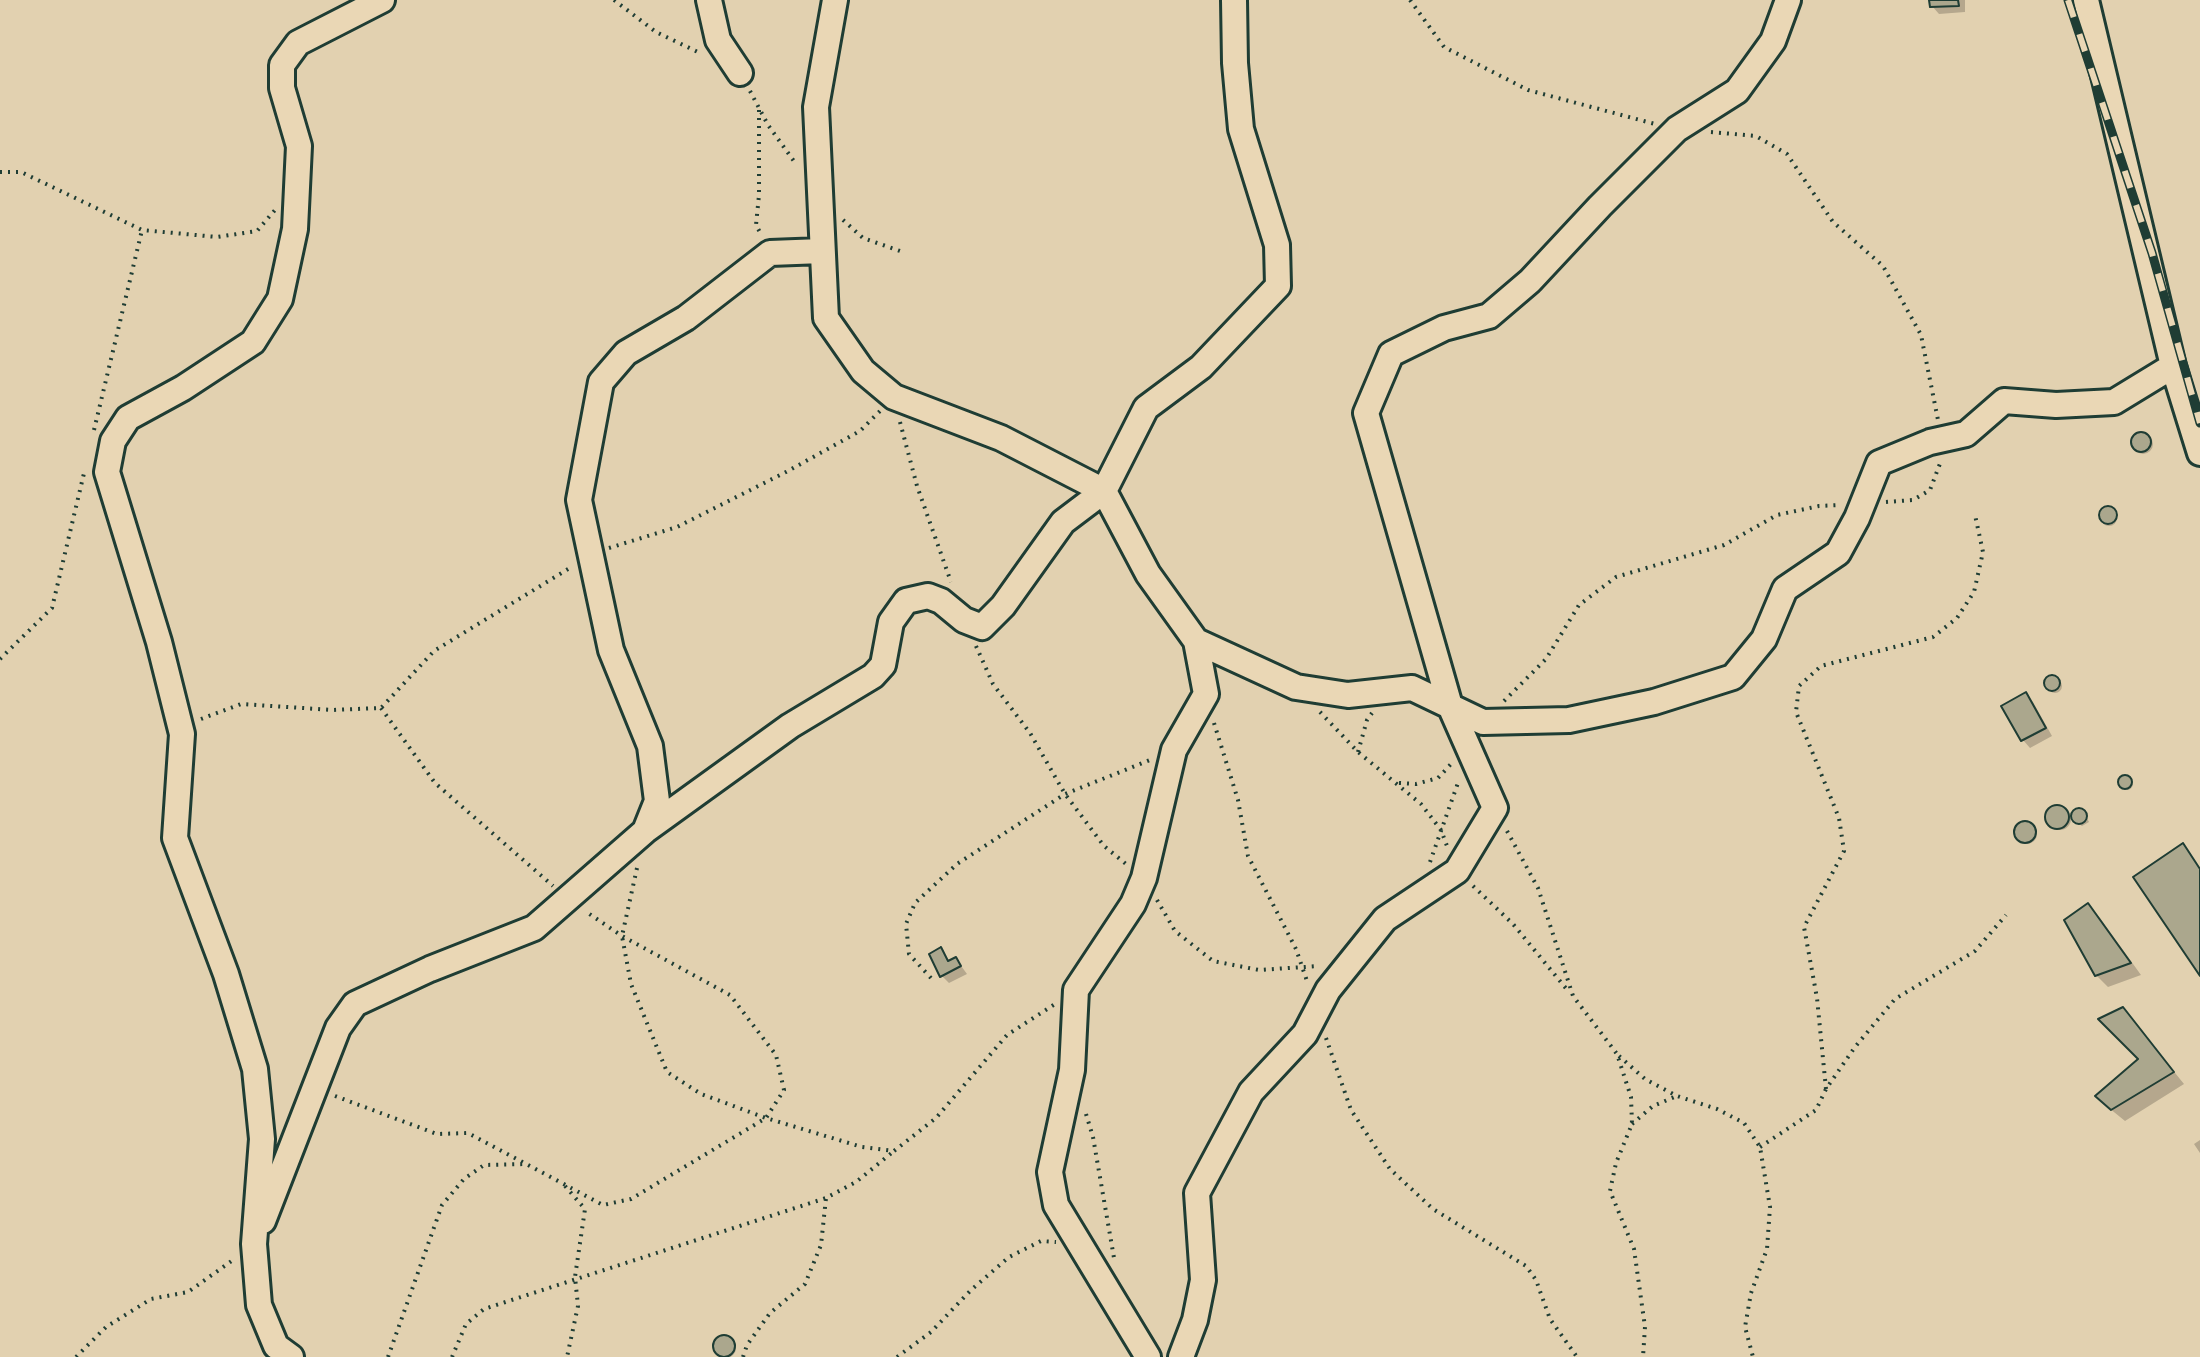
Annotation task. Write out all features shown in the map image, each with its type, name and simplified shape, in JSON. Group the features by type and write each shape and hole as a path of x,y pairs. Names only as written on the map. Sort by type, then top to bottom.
{"street":[{"path":"289,1356 276,1346 259,1305 254,1244 262,1139 255,1069 226,974 175,838 182,734 159,642 107,472 113,441 128,418 183,388 253,342 280,299 295,229 299,146 282,88 282,65 298,43 382,0"},
{"path":"709,0 718,40 740,73"},
{"path":"835,0 816,107 826,318 863,371 894,397 1001,438 1104,491 1148,574 1196,641 1206,694 1174,750 1144,878 1133,904 1076,990 1072,1070 1050,1172 1056,1205 1148,1357"},
{"path":"254,1244 338,1028 355,1004 430,969 534,928 645,831 790,726 873,676 883,665 891,622 906,601 928,596 941,601 964,620 982,627 1003,606 1063,522 1104,491 1146,408 1201,367 1278,286 1277,245 1241,129 1235,63 1234,0"},
{"path":"1181,1357 1195,1320 1203,1280 1197,1193 1251,1092 1305,1034 1328,990 1385,919 1457,871 1495,808 1450,706 1366,413 1391,354 1444,328 1489,316 1530,281 1677,129 1737,91 1773,41 1788,0"},
{"path":"2086,0 2173,366 2200,453"},
{"path":"645,831 657,801 650,746 611,650 579,500 601,382 626,353 686,318 770,253 822,251"},
{"path":"1196,641 1296,687 1348,695 1412,688 1483,722 1569,720 1654,702 1733,677 1764,639 1785,589 1838,553 1863,504 1879,463 1942,439 1966,434 2004,401 2056,405 2114,402 2173,366"}],"path":[{"path":"614,0 656,32 740,73"},
{"path":"1410,0 1444,47 1528,90 1677,129 1756,136 1787,154 1833,222 1883,266 1921,335 1942,439 1941,465 1930,490 1913,500 1819,506 1777,515 1724,545 1616,577 1579,605 1546,659 1483,722"},
{"path":"759,107 756,225 770,253"},
{"path":"0,172 21,172 142,230 217,237 257,231 297,184"},
{"path":"92,440 142,230"},
{"path":"182,734 206,715 241,704 333,710 381,708 434,651 591,554 677,527 788,471 860,431 894,397"},
{"path":"894,397 917,486 964,620 993,684 1030,733 1065,794 1104,846 1144,878 1175,931 1213,961 1259,970 1303,969 1351,962"},
{"path":"0,659 52,608 88,455"},
{"path":"1826,1089 1817,998 1804,927 1844,851 1839,818 1796,712 1799,686 1821,666 1933,637 1957,618 1974,592 1983,552 1975,515"},
{"path":"1296,687 1358,752 1421,804 1441,830 1457,871 1513,924 1617,1054 1645,1079 1677,1096 1717,1109 1744,1123 1760,1147 1770,1207 1767,1249 1751,1293 1745,1327 1753,1357"},
{"path":"1206,694 1238,800 1248,856 1296,949 1351,1110 1390,1169 1433,1209 1526,1266 1536,1280 1550,1319 1577,1357"},
{"path":"314,1089 437,1134 468,1133 603,1205 631,1199 766,1118 784,1090 776,1055 730,995 622,936 568,899 435,783 381,708"},
{"path":"1396,783 1416,784 1438,778 1458,749 1460,729"},
{"path":"931,978 909,954 906,924 915,903 957,864 1065,794 1174,750"},
{"path":"1417,898 1470,752"},
{"path":"1495,808 1538,888 1573,996"},
{"path":"645,831 622,936 631,984 667,1072 701,1094 766,1118 862,1147 894,1151"},
{"path":"1760,1147 1816,1110 1826,1089 1855,1047 1895,999 1975,951 2006,915"},
{"path":"452,1357 466,1324 484,1309 826,1198 856,1182 936,1118 1007,1035 1076,990"},
{"path":"1617,1054 1631,1097 1632,1124 1616,1163 1610,1191 1634,1249 1645,1327 1643,1357"},
{"path":"1632,1124 1653,1106 1677,1096"},
{"path":"1085,1110 1093,1137 1116,1267"},
{"path":"388,1357 442,1205 464,1179 484,1165 526,1164"},
{"path":"564,1184 585,1209 575,1277 578,1306 567,1357"},
{"path":"743,1357 747,1345 770,1313 805,1284 821,1245 826,1198"},
{"path":"897,1357 931,1332 971,1290 1009,1257 1041,1241 1080,1244"},
{"path":"76,1357 106,1327 151,1299 188,1292 254,1244"}],"building":[{"path":"1929,0 1958,0 1959,6 1930,7"},
{"path":"2137,432 2145,432 2151,442 2145,452 2137,452 2131,446 2131,438"},
{"path":"2108,506 2117,515 2108,524 2099,515"},
{"path":"2049,675 2055,675 2060,683 2058,689 2049,691 2044,686 2044,680"},
{"path":"2026,692 2046,728 2021,741 2001,706"},
{"path":"2125,775 2132,782 2125,789 2118,782"},
{"path":"2057,805 2065,809 2069,817 2065,825 2057,829 2049,825 2045,817 2049,809"},
{"path":"2079,808 2085,810 2085,822 2079,824 2073,822 2071,816 2073,810"},
{"path":"2025,821 2036,832 2025,843 2014,832"},
{"path":"2183,843 2200,869 2200,976 2133,877"},
{"path":"2088,903 2131,963 2095,976 2064,920"},
{"path":"941,947 948,961 956,957 961,966 940,977 929,954"},
{"path":"2123,1007 2174,1072 2111,1110 2095,1096 2138,1059 2098,1019"},
{"path":"724,1335 732,1338 735,1346 732,1354 724,1357 716,1354 713,1346 716,1338"}],"railway":[{"path":"2068,0 2152,253 2200,423"}]}
